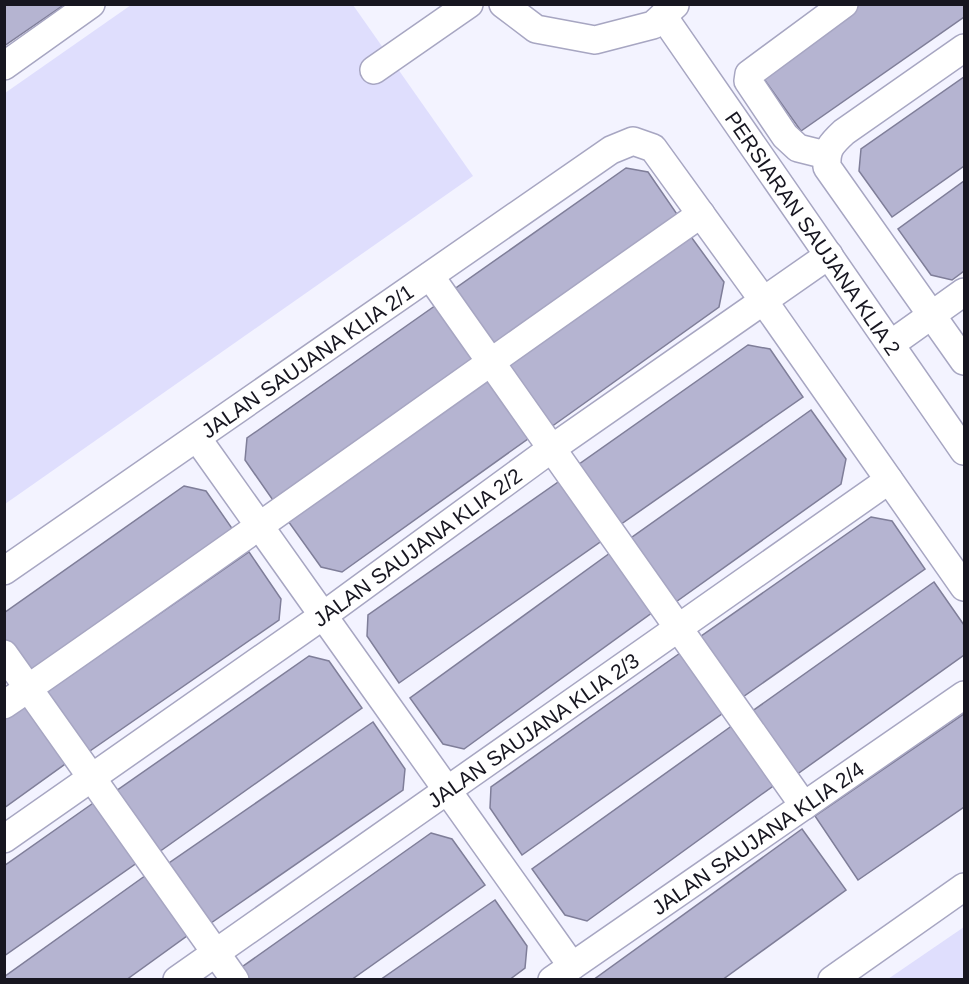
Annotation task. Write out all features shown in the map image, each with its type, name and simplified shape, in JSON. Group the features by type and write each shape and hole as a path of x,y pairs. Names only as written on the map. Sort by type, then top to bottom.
{"street":[{"path":"4,66 91,4"},
{"path":"374,70 469,4"},
{"path":"503,4 536,29 595,40 653,25 670,10"},
{"path":"826,155 798,148 785,136 748,81 749,74 844,4"},
{"name":"PERSIARAN SAUJANA KLIA 2","path":"670,10 829,255 964,451"},
{"path":"964,48 844,132 826,155 827,167 964,361"},
{"name":"JALAN SAUJANA KLIA 2/1","path":"4,571 611,150 633,141 652,148 701,214"},
{"path":"4,705 261,527 701,214 964,587"},
{"name":"JALAN SAUJANA KLIA 2/2","path":"4,839 324,615 550,449 829,255"},
{"path":"430,276 804,806"},
{"path":"891,344 964,292"},
{"path":"197,438 447,790 562,973"},
{"name":"JALAN SAUJANA KLIA 2/3","path":"177,980 890,480"},
{"path":"4,654 234,980"},
{"name":"JALAN SAUJANA KLIA 2/4","path":"562,973 964,695"},
{"path":"832,980 964,886"}],"shaded area":[{"path":"131,5 353,5 473,176 5,504 5,93"},
{"path":"964,927 964,979 888,979"}],"building":[{"path":"4,4 65,4 4,46"},
{"path":"857,4 964,4 964,17 801,131 759,72"},
{"path":"964,77 964,166 892,217 859,171 861,149"},
{"path":"626,168 648,172 681,220 495,351 453,290"},
{"path":"964,181 964,271 952,280 931,275 898,229"},
{"path":"689,234 724,282 719,307 551,427 506,364"},
{"path":"439,303 481,363 277,506 245,460 247,438"},
{"path":"748,345 770,349 803,397 617,527 575,467"},
{"path":"489,377 532,436 342,572 321,567 288,521"},
{"path":"811,410 846,459 841,484 673,604 628,540"},
{"path":"561,480 603,540 399,683 367,636 368,615"},
{"path":"184,486 206,491 238,537 35,681 4,638 4,613"},
{"path":"871,517 892,521 925,569 740,699 697,639"},
{"path":"249,552 281,599 279,620 87,753 45,693"},
{"path":"610,553 653,612 464,749 443,744 410,698"},
{"path":"934,582 964,625 964,655 796,775 751,712"},
{"path":"683,651 726,711 522,855 490,808 491,787"},
{"path":"309,656 329,661 362,708 159,852 116,791"},
{"path":"25,703 68,762 4,808 4,717"},
{"path":"964,714 964,807 858,880 815,816"},
{"path":"373,722 405,769 403,790 211,923 169,863"},
{"path":"733,725 776,784 587,921 565,915 532,869"},
{"path":"99,799 141,860 4,956 4,866"},
{"path":"802,829 846,890 722,980 593,980"},
{"path":"431,833 452,839 485,885 351,980 246,980 239,969"},
{"path":"149,873 191,933 126,980 4,980 4,977"},
{"path":"495,900 527,946 525,968 509,980 380,980"}]}
